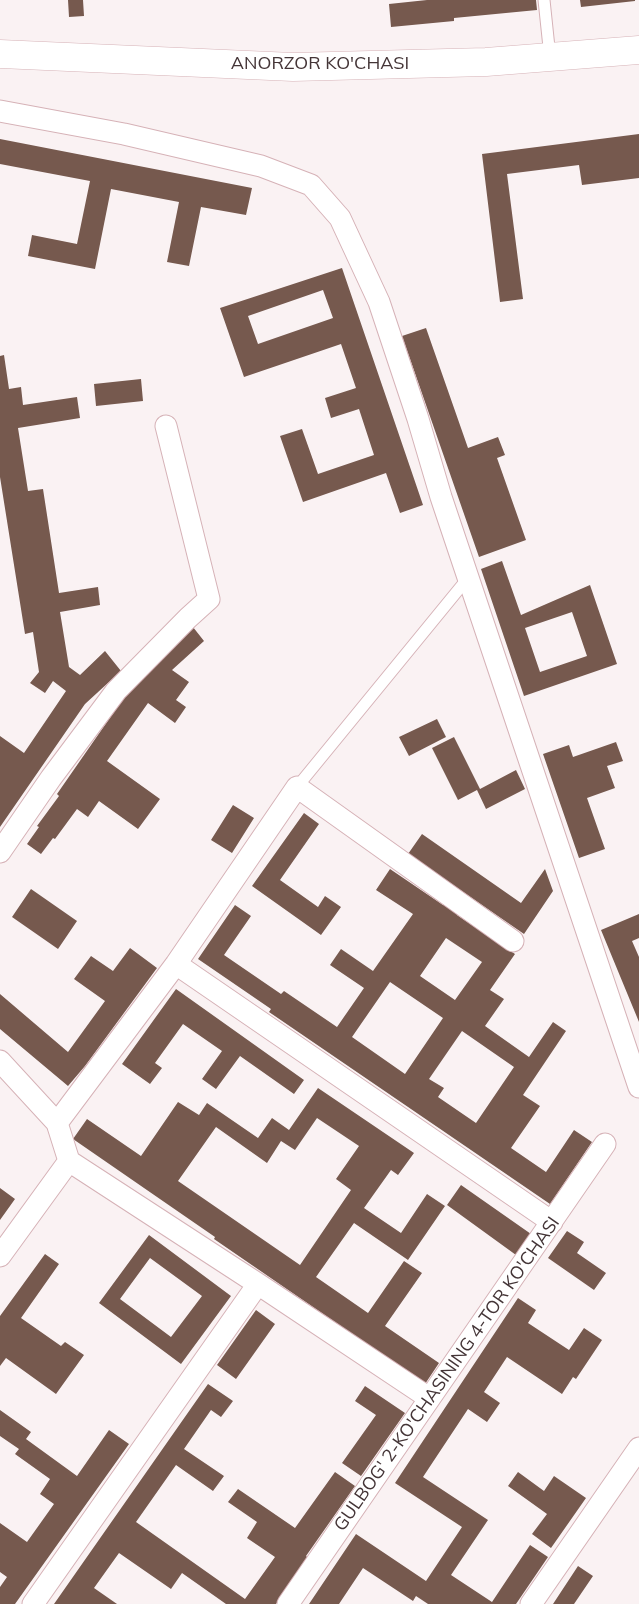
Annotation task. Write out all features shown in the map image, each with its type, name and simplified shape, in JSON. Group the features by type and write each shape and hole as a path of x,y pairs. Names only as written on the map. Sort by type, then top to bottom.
{"main road":[{"name":"ANORZOR KO'CHASI","path":"0,54 293,67 486,62 639,50"}],"street":[{"path":"0,111 124,134 261,166 311,185 340,218 379,302 418,418 441,497 639,1087"},
{"path":"0,852 51,778 116,691 209,599 166,426"},
{"path":"58,1123 176,964 297,787 513,941"},
{"path":"176,964 552,1222"},
{"path":"0,1061 58,1123 69,1161 429,1398"},
{"name":"GULBOG' 2-KO'CHASINING 4-TOR KO'CHASI","path":"288,1604 605,1144"},
{"path":"0,1256 69,1161"},
{"path":"33,1604 258,1284"},
{"path":"531,1604 639,1448"}],"lane":[{"path":"544,0 550,57"},
{"path":"297,787 468,578"}],"building":[{"path":"68,0 83,0 84,16 69,17"},
{"path":"427,0 536,0 537,10 454,18 454,21 391,27 389,4"},
{"path":"580,0 635,0 635,1 581,7"},
{"path":"639,134 639,178 582,185 579,165 507,174 523,299 500,302 482,154"},
{"path":"0,139 252,188 246,215 201,207 189,266 167,262 179,202 111,189 95,269 28,256 32,235 77,244 90,181 0,164"},
{"path":"342,268 423,505 400,513 386,473 303,502 280,436 302,429 318,474 374,455 359,409 331,418 325,398 356,388 341,344 244,377 220,308","holes":["323,290 333,318 258,344 248,316"]},
{"path":"426,328 468,448 498,437 505,455 497,458 526,540 479,557 402,336"},
{"path":"4,355 9,389 21,387 23,405 77,397 80,418 18,428 28,491 43,489 59,593 98,587 100,605 60,612 69,667 80,675 105,651 121,671 85,704 0,827 0,736 24,753 66,691 53,681 45,693 30,683 39,672 33,632 25,634 0,477 0,356"},
{"path":"141,379 143,401 96,406 94,384"},
{"path":"502,561 521,615 590,585 617,664 524,696 481,569","holes":["572,612 587,656 540,672 525,628"]},
{"path":"189,622 204,641 172,670 189,682 176,700 186,707 175,723 148,703 107,761 160,799 138,829 99,801 88,817 77,809 55,839 53,838 41,854 27,844 39,827 37,826 59,796 57,794 141,673"},
{"path":"437,719 446,737 409,756 399,737"},
{"path":"454,737 480,789 516,770 525,789 486,809 477,790 458,800 432,748"},
{"path":"616,742 623,761 607,766 615,788 587,798 605,849 579,858 543,754 569,745 573,757"},
{"path":"233,805 254,818 232,853 211,840"},
{"path":"304,813 319,824 280,880 318,907 325,896 341,907 321,935 252,886"},
{"path":"422,834 521,903 545,869 553,891 524,934 408,854"},
{"path":"390,869 443,905 446,900 461,910 457,915 515,954 490,990 504,999 485,1026 529,1057 553,1022 566,1031 523,1095 540,1106 511,1148 546,1172 574,1130 592,1142 550,1204 269,1012 271,1009 198,959 235,905 251,916 224,955 281,994 284,991 337,1027 364,988 330,965 341,949 373,971 413,914 376,890","holes":["446,938 482,962 455,1000 420,976","390,982 443,1018 405,1074 352,1037","462,1031 514,1067 476,1123 438,1097 444,1088 429,1079"]},
{"path":"31,889 77,921 58,949 12,917"},
{"path":"639,914 639,938 632,941 639,957 639,1022 601,930"},
{"path":"130,948 157,968 85,1066 68,1086 0,1029 0,994 68,1052 105,1001 74,979 91,956 113,971"},
{"path":"176,989 304,1080 294,1094 240,1056 216,1089 202,1079 222,1051 183,1024 155,1063 162,1068 150,1084 122,1064"},
{"path":"318,1088 414,1153 398,1175 391,1170 364,1208 401,1233 427,1194 445,1206 408,1260 354,1223 316,1277 368,1313 404,1261 422,1273 385,1326 439,1363 425,1384 214,1239 215,1237 73,1139 87,1119 141,1156 178,1102 199,1115 207,1103 258,1138 272,1118 289,1130","holes":["317,1118 359,1146 336,1179 351,1190 300,1265 178,1181 216,1127 267,1163 281,1141 295,1150"]},
{"path":"461,1185 531,1234 516,1255 447,1205"},
{"path":"0,1188 15,1199 0,1220"},
{"path":"567,1231 584,1242 577,1253 606,1273 594,1290 548,1258"},
{"path":"149,1235 231,1296 181,1364 99,1303","holes":["150,1258 202,1296 171,1337 120,1299"]},
{"path":"45,1254 59,1264 21,1318 61,1346 65,1342 84,1355 56,1394 6,1358 0,1366 0,1316"},
{"path":"518,1298 536,1310 528,1323 569,1350 584,1328 602,1340 576,1379 573,1377 562,1394 507,1357 484,1392 500,1403 487,1422 468,1409 423,1477 488,1520 451,1575 492,1602 530,1545 548,1557 516,1604 428,1604 416,1596 413,1601 363,1568 339,1604 309,1604 356,1534 426,1581 462,1527 395,1483"},
{"path":"256,1310 275,1324 236,1379 217,1365"},
{"path":"208,1384 233,1401 221,1417 211,1410 184,1449 224,1476 213,1491 176,1465 136,1522 245,1599 275,1557 247,1538 257,1522 228,1502 238,1489 295,1528 335,1472 355,1486 306,1556 308,1558 276,1604 226,1604 182,1573 171,1589 119,1553 94,1588 117,1604 54,1604"},
{"path":"365,1386 405,1413 361,1476 342,1463 376,1415 355,1401"},
{"path":"0,1410 31,1432 26,1439 77,1476 109,1430 129,1444 15,1604 0,1604 0,1587 7,1577 0,1572 0,1523 27,1542 54,1504 40,1494 50,1479 15,1454 19,1449 0,1436"},
{"path":"518,1472 544,1491 554,1476 586,1498 551,1548 532,1534 547,1514 508,1486"},
{"path":"578,1566 593,1576 574,1604 553,1604"}]}
